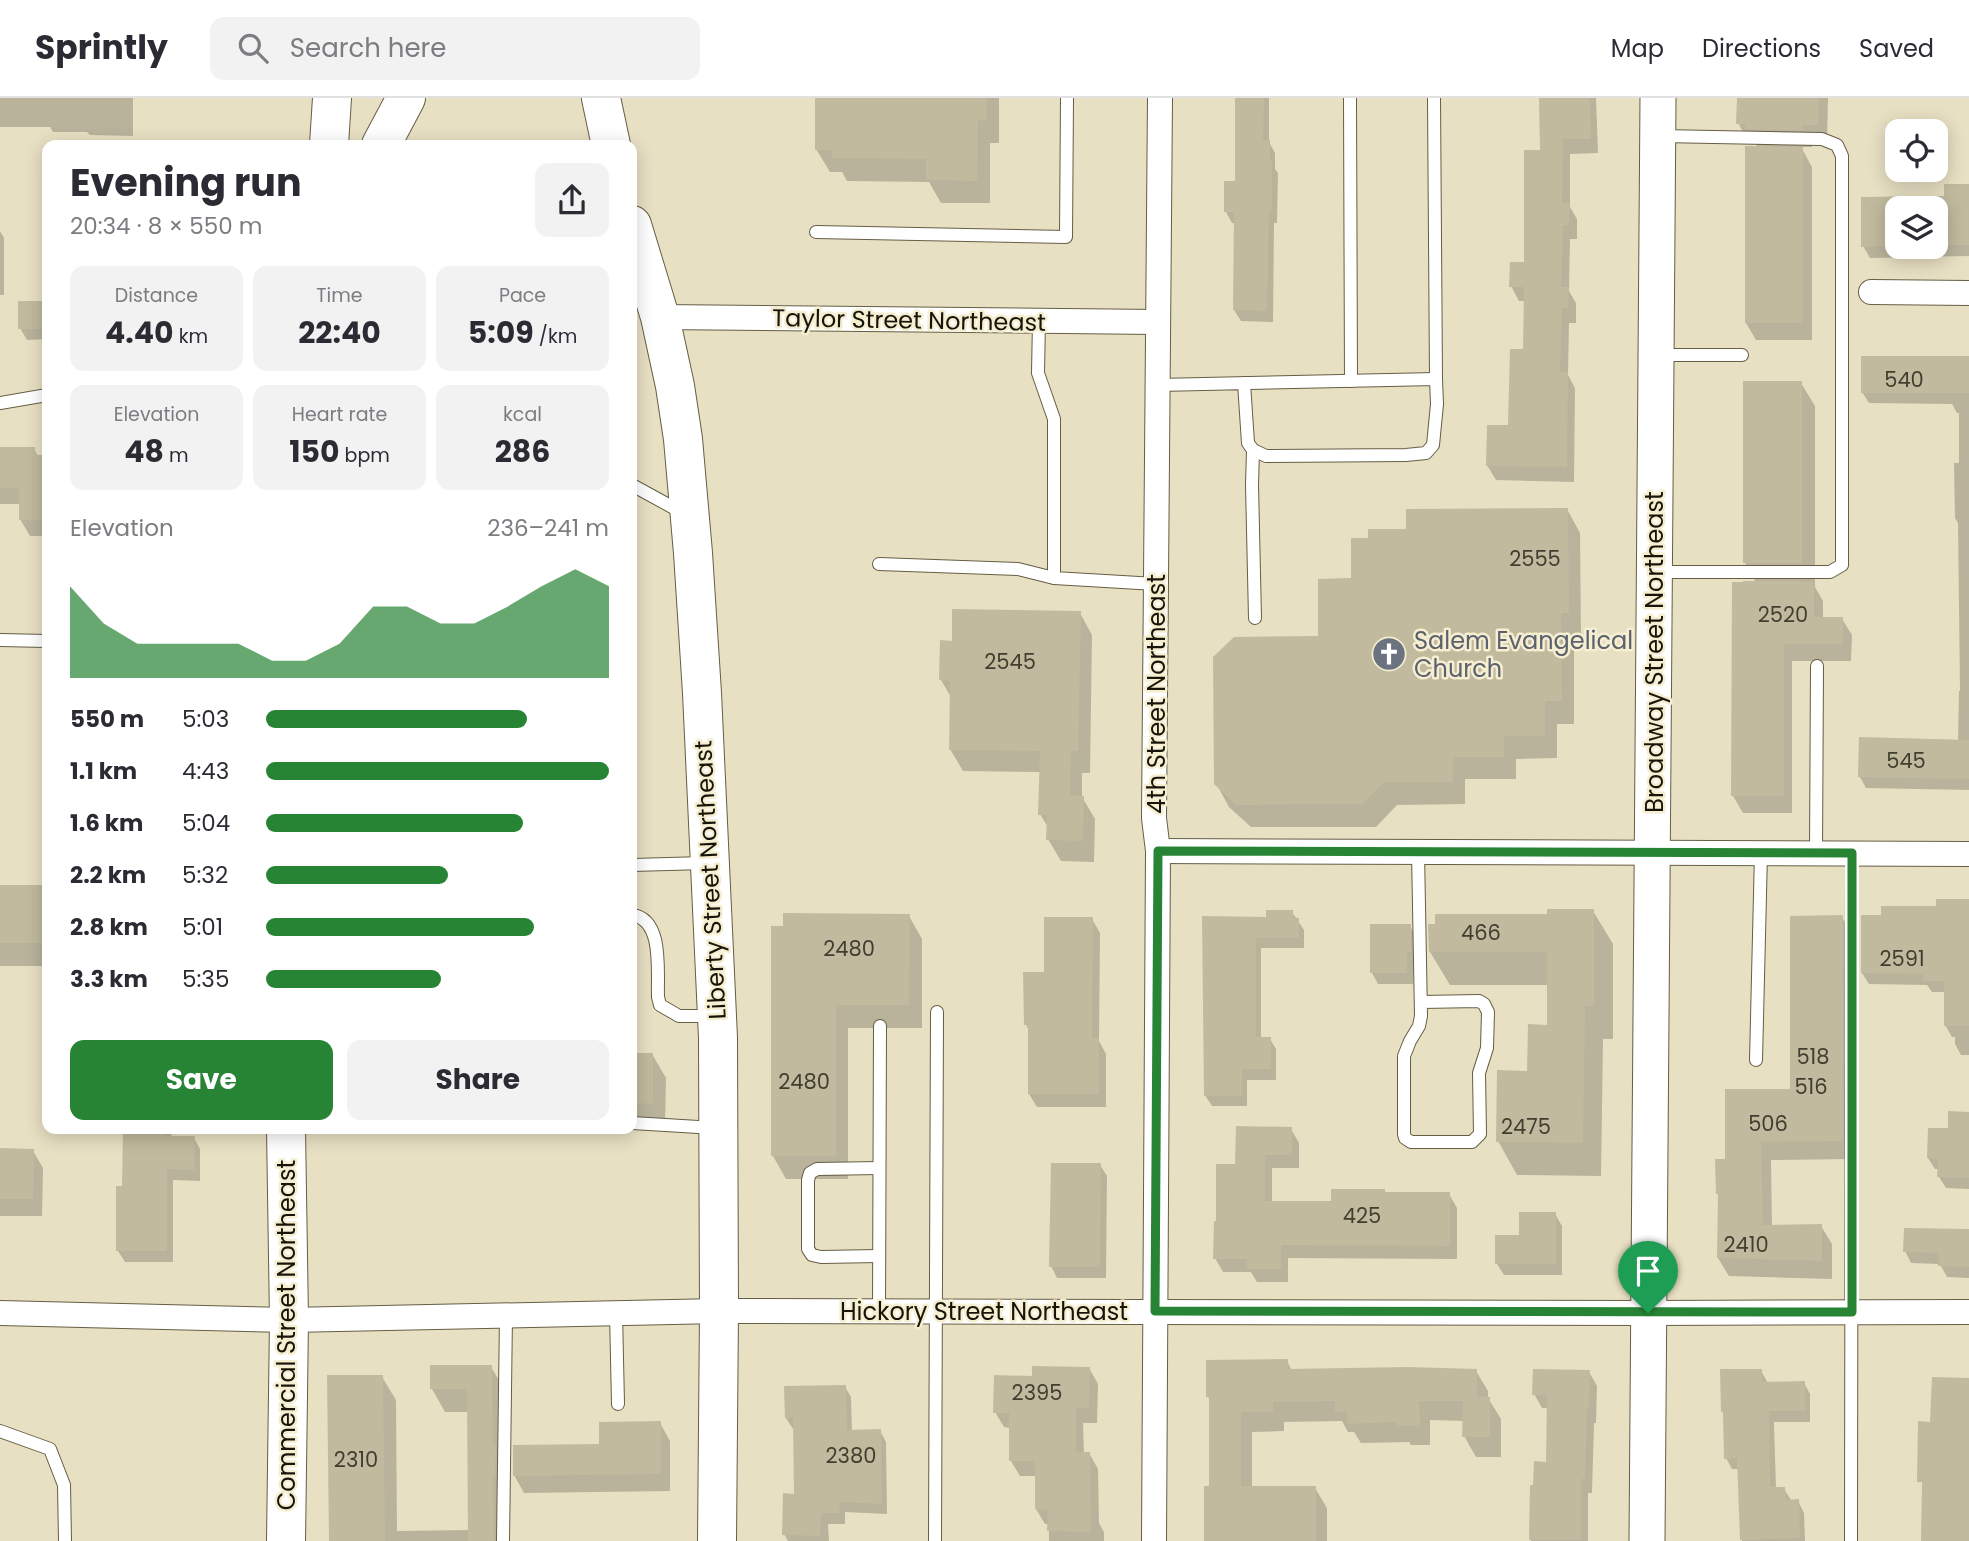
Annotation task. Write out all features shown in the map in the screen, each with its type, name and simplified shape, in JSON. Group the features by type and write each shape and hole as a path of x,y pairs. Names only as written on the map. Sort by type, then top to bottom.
{"main road":[{"path":"330,140 332,98"},
{"path":"384,140 406,98"},
{"path":"601,98 610,140"},
{"name":"Broadway Street Northeast","path":"1647,1541 1658,98"},
{"name":"Liberty Street Northeast","path":"637,241 660,317 681,426 702,693 717,1017 719,1128 717,1541"},
{"name":"Commercial Street Northeast","path":"286,1134 289,1320 286,1541"}],"street":[{"name":"4th Street Northeast","path":"1154,1541 1158,851 1154,818 1160,98"},
{"path":"1871,292 1969,293"},
{"name":"Taylor Street Northeast","path":"660,317 1158,322"},
{"path":"1158,851 1969,854"},
{"name":"Hickory Street Northeast","path":"0,1313 289,1320 719,1311 1969,1312"}],"lane":[{"path":"816,232 1066,237 1067,98"},
{"path":"1350,98 1351,381"},
{"path":"1244,383 1248,443 1253,450 1266,456 1406,455 1426,453 1433,444 1437,404 1434,98"},
{"path":"1655,572 1830,572 1842,565 1842,156 1837,145 1822,139 1658,136"},
{"path":"1039,321 1038,373 1054,418 1054,578"},
{"path":"1656,355 1742,355"},
{"path":"1158,385 1436,379"},
{"path":"0,403 42,396"},
{"path":"1253,450 1251,485 1255,618"},
{"path":"637,488 690,516"},
{"path":"879,564 1018,569 1054,578 1156,584"},
{"path":"0,640 42,641"},
{"path":"1816,853 1817,666"},
{"path":"1418,851 1421,1002 1419,1026 1404,1056 1405,1138 1411,1142 1472,1142 1480,1135 1479,1073 1487,1048 1488,1012 1479,1001 1421,1002"},
{"path":"1756,1060 1761,853"},
{"path":"1851,1541 1852,853"},
{"path":"637,865 709,863"},
{"path":"637,916 649,924 656,939 657,997 660,1005 679,1016 717,1017"},
{"path":"935,1541 937,1012"},
{"path":"879,1311 880,1026"},
{"path":"637,1124 719,1128"},
{"path":"879,1168 817,1169 810,1174 808,1180 808,1249 812,1255 879,1256"},
{"path":"616,1313 618,1404"},
{"path":"503,1541 506,1315"},
{"path":"0,1430 50,1449 65,1485 65,1541"}],"building":[{"path":"815,98 987,98 986,120 978,120 977,181 926,180 926,159 832,158 832,150 815,150"},
{"path":"1235,98 1264,98 1263,140 1270,140 1272,160 1267,311 1233,310 1234,212 1224,212 1224,181 1235,181"},
{"path":"1539,98 1590,98 1591,139 1563,139 1562,203 1570,203 1569,225 1563,225 1561,287 1569,287 1568,308 1562,308 1560,372 1568,372 1567,467 1486,466 1487,425 1508,425 1510,349 1523,349 1524,287 1509,287 1510,262 1524,262 1524,150 1540,150"},
{"path":"1737,98 1819,98 1818,125 1803,125 1803,130 1745,129 1745,124 1736,124"},
{"path":"1745,146 1803,147 1803,323 1745,323"},
{"path":"1944,184 1969,184 1969,245 1948,245 1948,196 1944,196"},
{"path":"1861,197 1885,197 1885,246 1861,247"},
{"path":"18,301 42,301 42,329 18,329"},
{"path":"1861,356 1969,356 1969,393 1861,393"},
{"path":"1743,381 1802,381 1802,563 1743,563"},
{"path":"0,447 35,447 35,455 42,455 42,520 19,520 19,488 0,488"},
{"name":"Salem Evangelical Church","path":"1568,508 1569,613 1561,613 1562,701 1545,701 1545,736 1504,736 1504,757 1453,757 1453,782 1384,782 1363,804 1236,805 1214,784 1213,657 1234,637 1318,636 1318,579 1351,578 1351,538 1368,538 1368,529 1406,529 1406,509"},
{"path":"1732,582 1814,582 1814,617 1843,617 1843,644 1784,644 1784,796 1731,796"},
{"path":"952,609 1081,611 1078,751 1071,751 1070,795 1084,796 1083,841 1046,840 1047,815 1038,815 1040,751 949,750 950,681 939,680 940,640 952,641"},
{"path":"1859,737 1969,740 1969,779 1858,777"},
{"path":"0,885 42,885 42,943 0,943"},
{"path":"1936,899 1969,899 1969,1026 1944,1026 1944,981 1923,981 1923,974 1861,973 1861,915 1881,915 1881,906 1936,906"},
{"path":"1547,909 1594,909 1594,1006 1585,1006 1583,1143 1496,1142 1497,1070 1527,1071 1528,1024 1547,1025 1547,952 1429,952 1428,924 1435,924 1435,914 1547,914"},
{"path":"1266,910 1293,910 1293,918 1299,918 1299,938 1256,938 1256,1037 1271,1037 1271,1069 1242,1069 1242,1096 1204,1096 1202,916 1266,917"},
{"path":"783,913 910,914 909,1005 836,1005 836,1156 771,1156 771,926 783,926"},
{"path":"1843,915 1843,1141 1761,1142 1763,1225 1822,1224 1822,1261 1717,1258 1718,1194 1715,1159 1725,1159 1725,1089 1790,1089 1790,916"},
{"path":"1044,917 1093,917 1092,1038 1099,1038 1099,1094 1028,1094 1028,1025 1024,1025 1023,972 1044,972"},
{"path":"1370,924 1411,924 1411,952 1407,952 1407,973 1370,973"},
{"path":"637,1053 653,1053 653,1104 637,1103"},
{"path":"1948,1111 1969,1112 1969,1178 1937,1177 1938,1159 1927,1158 1928,1128 1948,1128"},
{"path":"1236,1126 1292,1127 1292,1155 1265,1155 1265,1201 1331,1201 1331,1189 1450,1192 1450,1246 1281,1245 1281,1269 1247,1269 1247,1259 1213,1259 1216,1164 1235,1164"},
{"path":"123,1134 195,1136 194,1170 167,1169 167,1251 116,1251 116,1186 122,1186"},
{"path":"0,1148 34,1149 33,1199 0,1199"},
{"path":"1051,1163 1101,1163 1100,1267 1049,1267"},
{"path":"1519,1212 1556,1212 1556,1264 1495,1264 1495,1235 1519,1235"},
{"path":"1904,1228 1969,1229 1969,1267 1938,1266 1939,1253 1903,1252"},
{"path":"1288,1359 1288,1369 1477,1369 1477,1396 1490,1397 1490,1437 1462,1437 1463,1401 1419,1401 1420,1425 1398,1426 1397,1422 1347,1424 1347,1412 1335,1412 1335,1401 1273,1402 1273,1412 1241,1412 1241,1486 1316,1486 1316,1541 1204,1541 1204,1486 1209,1486 1209,1397 1206,1397 1206,1360"},
{"path":"430,1365 492,1365 493,1445 496,1445 493,1476 494,1541 468,1541 467,1389 430,1389"},
{"path":"1032,1366 1090,1367 1089,1408 1076,1408 1076,1452 1090,1452 1091,1532 1047,1531 1048,1510 1035,1509 1035,1461 1009,1461 1009,1413 993,1413 994,1375 1032,1376"},
{"path":"1533,1369 1590,1370 1585,1479 1581,1479 1581,1540 1529,1540 1530,1485 1533,1485 1534,1461 1546,1462 1547,1395 1532,1395"},
{"path":"1720,1369 1762,1369 1762,1382 1805,1381 1805,1411 1769,1411 1770,1487 1785,1487 1786,1500 1799,1499 1800,1538 1740,1540 1737,1458 1724,1459"},
{"path":"327,1375 383,1375 385,1541 329,1541"},
{"path":"1932,1377 1969,1378 1969,1541 1921,1541 1922,1482 1917,1482 1918,1421 1930,1422"},
{"path":"846,1385 847,1430 881,1429 882,1504 840,1502 839,1513 821,1513 820,1536 782,1535 783,1493 794,1494 793,1418 785,1418 784,1386"},
{"path":"661,1421 661,1474 513,1476 513,1445 599,1444 599,1422"}],"place":[{"name":"Salem Evangelical Church","path":"1389,654"}],"route":[{"path":"1158,851 1852,853 1852,1312 1648,1313 1155,1311 1158,851"}]}
